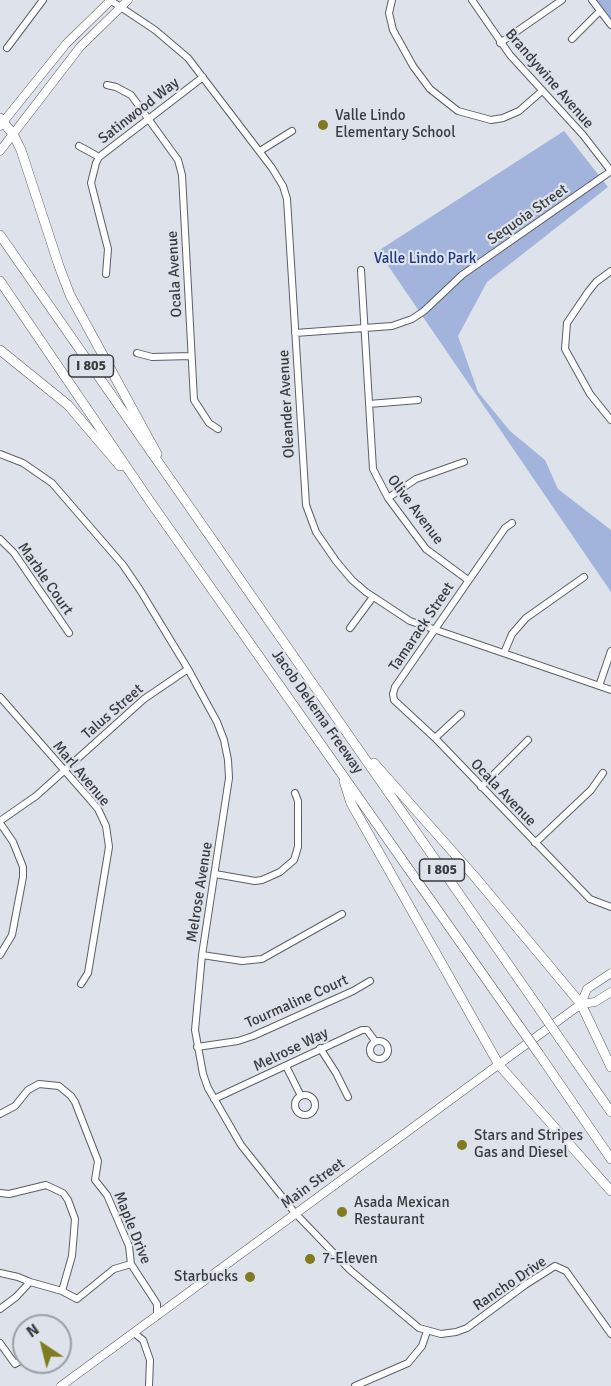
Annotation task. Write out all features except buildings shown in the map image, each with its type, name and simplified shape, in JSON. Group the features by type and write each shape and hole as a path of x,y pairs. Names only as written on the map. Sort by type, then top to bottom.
{"highway":[{"path":"1,122 13,134 29,172 58,266 70,295 181,498"},
{"name":"Jacob Dekema Freeway","path":"0,235 181,498 611,1112"},
{"name":"Jacob Dekema Freeway","path":"0,281 149,500 611,1159"},
{"path":"0,350 68,405 149,500"},
{"path":"347,733 475,877 581,1004 611,1067"},
{"path":"342,773 351,803 499,1065 611,1191"}],"main road":[{"path":"1,122 66,44 110,0"},
{"path":"0,151 80,47 128,0"},
{"name":"Main Street","path":"581,1004 587,989 611,973"},
{"name":"Main Street","path":"62,1386 581,1004 596,1002 611,992"}],"street":[{"path":"7,48 43,0"},
{"name":"Oleander Avenue","path":"110,0 180,49 273,168 287,199 303,476 309,516 316,532 344,572 373,597 410,621 611,690"},
{"path":"392,0 390,12 393,30 413,66 430,89 458,111 491,120 503,118 519,111 542,91"},
{"name":"Brandywine Avenue","path":"472,0 500,43 583,135 611,171"},
{"path":"500,43 562,0"},
{"path":"592,0 611,25"},
{"path":"572,39 600,11"},
{"name":"Satinwood Way","path":"106,274 108,249 91,183 99,157 203,76"},
{"name":"Ocala Avenue","path":"106,85 116,87 131,95 178,160 182,175 196,405 209,423 218,429"},
{"path":"260,152 292,131"},
{"path":"79,146 99,157"},
{"name":"Sequoia Street","path":"295,333 392,326 418,315 462,275 611,171"},
{"name":"Olive Avenue","path":"361,270 373,469 388,498 426,549 468,580"},
{"path":"611,271 592,286 567,324 565,349 590,394 611,420"},
{"path":"137,353 152,357 192,356"},
{"path":"369,404 418,400"},
{"name":"Melrose Avenue","path":"0,454 35,470 63,495 129,574 188,669 217,722 228,760 230,778 202,955 196,1013 197,1047 203,1074 214,1099 241,1145 296,1213 350,1269 411,1322 427,1331"},
{"path":"388,498 416,479 464,462"},
{"name":"Tamarack Street","path":"395,687 505,528 512,523"},
{"name":"Marble Court","path":"0,539 14,553 69,633"},
{"path":"504,653 512,634 526,618 584,577"},
{"path":"350,628 373,597"},
{"path":"599,686 611,651"},
{"name":"Talus Street","path":"0,822 36,796 144,699 188,669"},
{"name":"Ocala Avenue","path":"395,687 394,700 435,738 590,899 609,907"},
{"name":"Marl Avenue","path":"0,697 98,809 106,826 109,847 88,973 81,984"},
{"path":"435,738 461,714"},
{"path":"481,787 528,740"},
{"path":"536,843 591,790 603,773"},
{"path":"215,874 255,881 280,872 294,860 298,847 298,801 295,793"},
{"path":"0,822 13,842 23,867 12,935 0,955"},
{"path":"202,955 242,961 262,959 342,914"},
{"name":"Tourmaline Court","path":"197,1047 238,1041 253,1036 351,992 370,981"},
{"name":"Melrose Way","path":"214,1099 362,1030 367,1030 375,1041"},
{"path":"320,1048 348,1097"},
{"path":"286,1066 301,1096"},
{"name":"Maple Drive","path":"0,1114 15,1106 28,1090 39,1084 59,1086 71,1096 98,1161 95,1180 107,1195 129,1246 131,1264 157,1304 157,1316"},
{"path":"0,1193 9,1194 46,1185 63,1193 68,1200 75,1219 72,1256 62,1291"},
{"path":"0,1273 18,1276 30,1282 62,1291 77,1299 114,1269 131,1264"},
{"name":"Rancho Drive","path":"427,1331 441,1334 467,1328 555,1266 566,1270 611,1334"},
{"path":"0,1309 30,1282"},
{"path":"355,1386 408,1363 422,1346 427,1331"},
{"path":"134,1334 143,1340 150,1360 149,1386"},
{"path":"0,1344 12,1360"}],"green space":[{"path":"592,0 611,0 611,26"},
{"name":"Valle Lindo Park","path":"564,131 608,187 487,282 458,336 478,392 510,431 545,460 558,489 611,530 611,592 378,251"}],"place":[{"name":"Valle Lindo Elementary School","path":"323,125"},
{"name":"Stars and Stripes Gas and Diesel","path":"462,1145"},
{"name":"Asada Mexican Restaurant","path":"342,1212"},
{"name":"7-Eleven","path":"310,1259"},
{"name":"Starbucks","path":"250,1277"}]}
